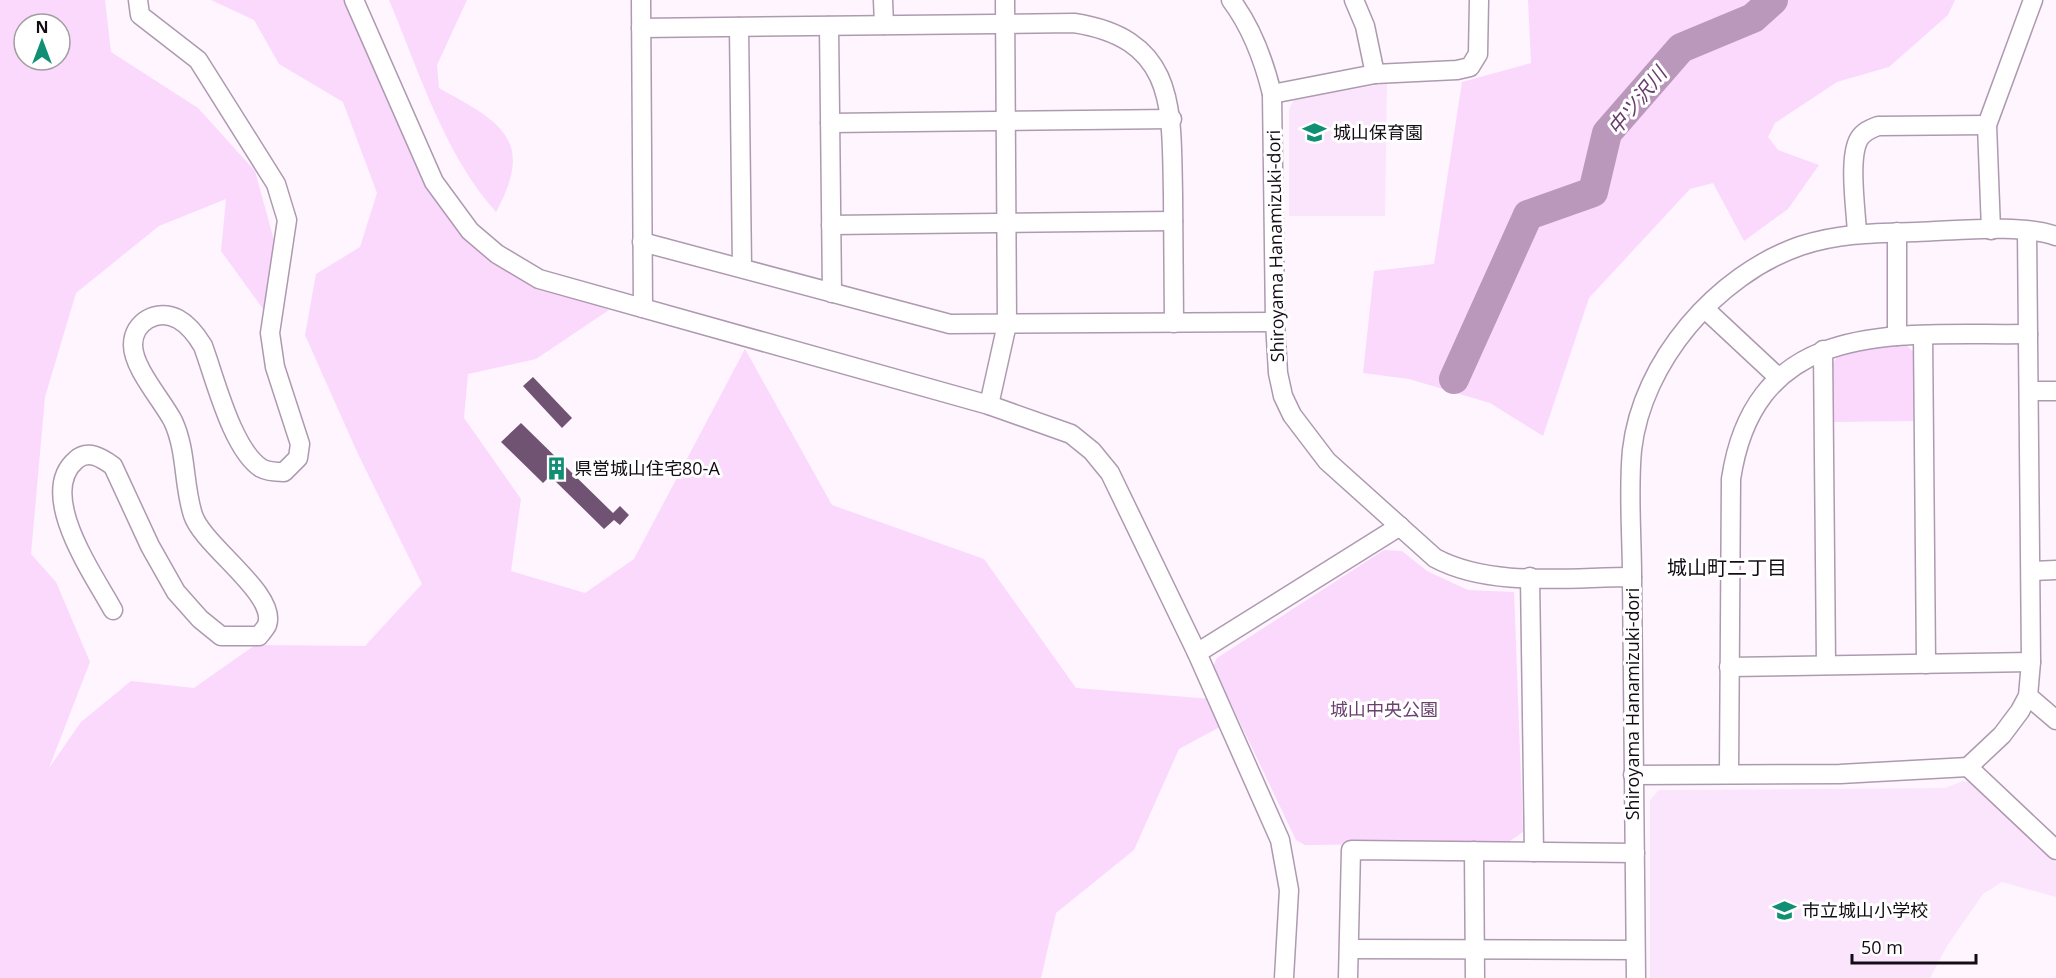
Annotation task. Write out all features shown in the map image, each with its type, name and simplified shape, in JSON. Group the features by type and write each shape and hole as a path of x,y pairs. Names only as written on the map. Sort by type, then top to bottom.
{"street":[{"path":"113,610 71,534 64,504 62,482 65,475 78,458 87,454 102,458 113,466 150,546 176,592 200,619 221,636 259,636 267,624 266,606 255,590 207,539 193,516 181,446 173,422 135,358 135,331 142,321 160,315 178,319 195,333 203,346 238,438 250,458 263,469 284,472 298,458 300,444 275,367 270,333 287,220 276,184 198,60 140,15 138,0"},
{"path":"354,0 434,182 470,231 497,254 539,279 989,405 1071,434 1092,451 1110,472 1197,653 1280,840 1289,890 1284,978"},
{"path":"641,0 643,308"},
{"path":"883,0 884,25"},
{"path":"989,405 1007,324 1005,0"},
{"name":"Shiroyama Hanamizuki-dori","path":"1231,0 1258,48 1272,94 1275,322 1278,373 1283,396 1292,415 1327,461 1435,558 1456,569 1496,577 1632,577 1636,978"},
{"path":"1354,0 1365,26 1375,74"},
{"path":"1272,94 1375,74 1470,67 1478,54 1479,0"},
{"path":"1991,230 1987,125 2032,0"},
{"path":"641,28 1074,23 1093,26 1119,36 1130,43 1155,69 1167,93 1172,119 1174,323"},
{"path":"829,26 832,293"},
{"path":"739,27 742,268"},
{"path":"830,123 1172,119"},
{"path":"1857,233 1854,155 1859,138 1867,130 1878,126 1987,125"},
{"path":"831,225 1173,221"},
{"path":"1632,577 1632,448 1640,417 1656,375 1680,332 1736,280 1764,262 1799,246 1857,233 1991,230 2043,231 2056,236"},
{"path":"1633,775 1840,774 1968,766 2002,735 2028,696 2031,662 2027,231"},
{"path":"1897,232 1897,336"},
{"path":"642,242 950,324 1275,322"},
{"path":"1705,309 1779,378"},
{"path":"1729,773 1730,507 1734,460 1740,435 1750,415 1779,378 1823,350 1845,342 1897,336 2028,334"},
{"path":"1923,335 1926,664"},
{"path":"1823,350 1826,664"},
{"path":"2029,391 2056,391"},
{"path":"1197,653 1400,526"},
{"path":"2031,571 2056,570"},
{"path":"1530,577 1534,852"},
{"path":"1728,667 2031,662"},
{"path":"2028,696 2056,720"},
{"path":"1968,766 2056,850"},
{"path":"1348,978 1351,850 1635,853"},
{"path":"1474,851 1474,978"},
{"path":"1350,949 1635,950"}],"shaded area":[{"path":"1387,83 1385,216 1289,216 1289,109 1294,100"},
{"path":"1963,781 1972,783 2056,863 2056,897 2002,882 1983,894 1947,946 1930,978 1650,978 1650,800 1659,790 1945,788"}],"green space":[{"path":"0,0 105,0 111,52 198,108 255,171 280,262 266,313 221,251 226,199 159,226 76,293 45,397 31,554 56,582 90,662 49,768 81,722 131,681 194,688 255,645 365,646 422,584 358,454 305,335 316,274 360,247 377,193 343,102 279,64 254,20 211,0 355,0 456,228 522,279 609,310 536,359 468,374 464,418 521,499 511,571 585,593 634,559 745,349 832,505 984,559 1076,688 1224,700 1229,722 1179,749 1134,850 1056,913 1041,978 0,978"},
{"path":"389,0 467,0 437,65 439,88 479,111 494,123 505,135 512,150 513,167 508,187 496,212 478,189 447,138"},
{"path":"1528,0 1955,0 1948,15 1889,67 1837,82 1775,123 1768,137 1778,150 1819,165 1788,209 1744,241 1713,183 1690,189 1589,298 1543,436 1490,403 1409,379 1363,373 1374,271 1434,264 1462,82 1531,63"},
{"path":"1886,346 1907,346 1915,353 1914,421 1831,422 1831,366 1839,354"},
{"name":"城山中央公園","path":"1384,550 1402,551 1427,571 1468,590 1514,592 1523,832 1507,843 1305,845 1296,840 1213,666 1217,658"}],"building":[{"path":"533,377 572,418 562,428 523,386"},
{"name":"県営城山住宅80-A","path":"521,423 613,513 620,506 629,515 620,525 614,520 604,529 550,476 543,483 501,442"}],"waterway":[{"name":"中ツ沢川","path":"1454,379 1528,215 1593,192 1607,133 1681,48 1753,18 1773,0"}],"place":[{"name":"城山保育園","path":"1315,133"},
{"name":"県営城山住宅80-A","path":"556,469"},
{"name":"市立城山小学校","path":"1784,911"}],"district":[{"name":"城山町二丁目","path":"1727,568"}]}
